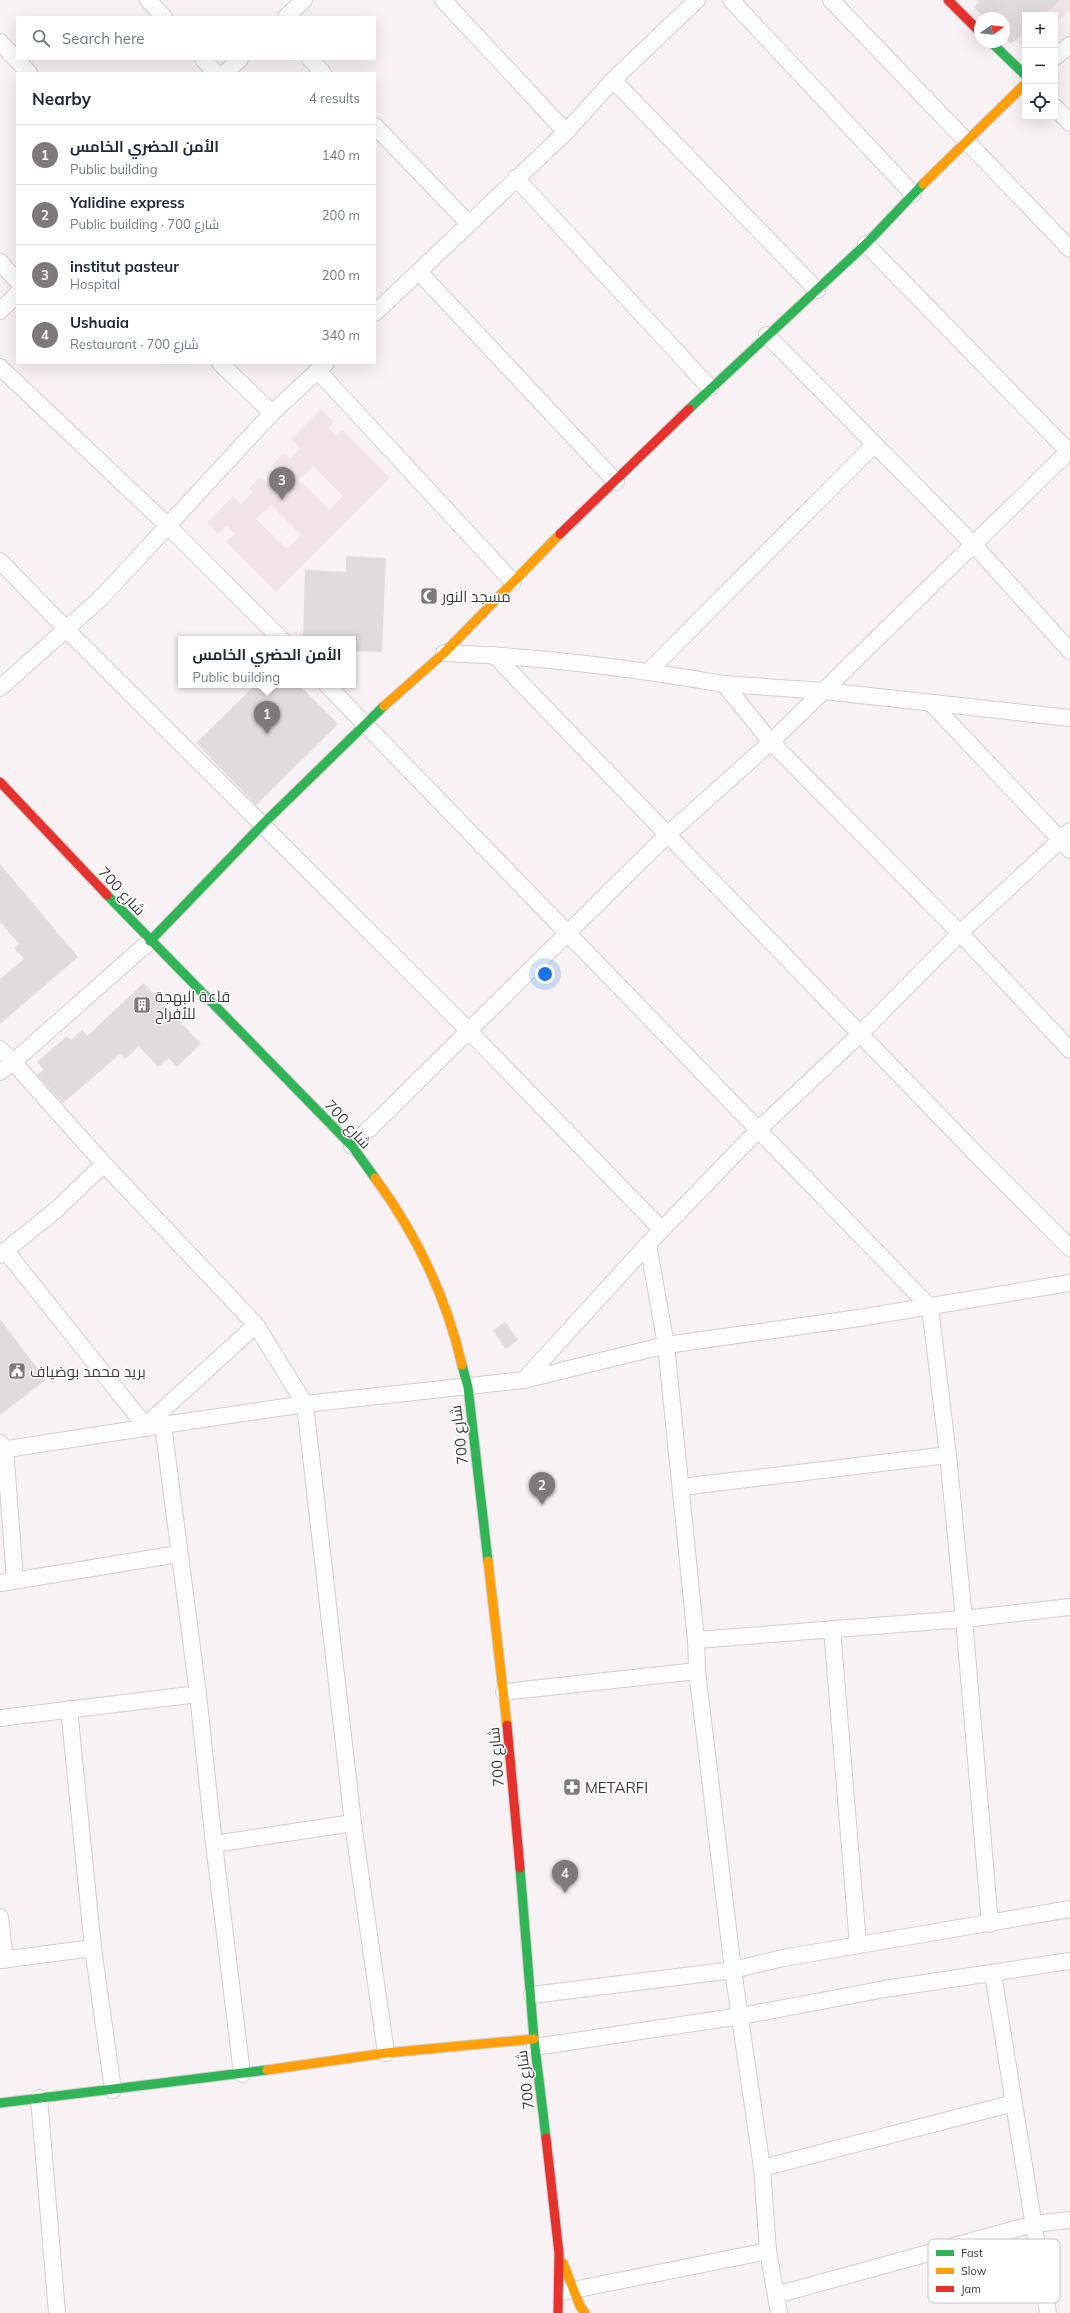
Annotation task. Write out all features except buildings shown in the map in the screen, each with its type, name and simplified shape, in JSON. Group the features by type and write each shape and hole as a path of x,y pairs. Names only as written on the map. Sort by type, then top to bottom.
{"street":[{"path":"148,0 163,16"},
{"path":"287,16 304,0"},
{"path":"443,0 566,132"},
{"path":"376,312 566,132 613,80 697,0"},
{"path":"731,0 914,194"},
{"path":"831,0 1070,249"},
{"path":"948,0 974,26"},
{"path":"0,42 16,59"},
{"path":"1058,55 1070,44"},
{"path":"997,48 1022,72"},
{"path":"17,60 28,72"},
{"path":"204,60 215,72"},
{"path":"226,72 239,60"},
{"path":"311,60 322,72"},
{"path":"613,80 817,290"},
{"path":"0,1072 150,941 263,824 365,723 444,653 513,582 710,388 866,244 914,194 1022,87"},
{"path":"1058,110 1070,123"},
{"path":"376,127 469,224"},
{"path":"516,178 710,388"},
{"path":"352,1146 569,934 668,834 824,691 1070,451 866,244"},
{"path":"0,262 16,280"},
{"path":"419,272 616,482"},
{"path":"0,311 16,295"},
{"path":"767,335 974,546 1070,651"},
{"path":"221,364 272,412"},
{"path":"0,366 168,526 278,636"},
{"path":"0,688 101,598 272,412 322,367 513,582"},
{"path":"649,671 874,445"},
{"path":"0,561 66,629 470,1031 661,1229"},
{"path":"444,653 494,655 649,671 724,684 824,691 1070,718"},
{"path":"494,655 860,1034 1070,1248"},
{"path":"724,684 770,742 960,932 1070,1050"},
{"path":"330,688 930,1307 948,1455 964,1620 990,1924"},
{"path":"524,1380 661,1229 759,1129 860,1034 960,932 1067,840 931,703"},
{"name":"شارع 700","path":"0,782 150,941 352,1146 400,1212 432,1272 453,1326 468,1387 504,1692 532,1995 534,2043 559,2252"},
{"path":"0,1050 13,1062 104,1164 256,1325 304,1404 353,1823 386,2053"},
{"path":"104,1164 56,1210 3,1253 146,1427"},
{"path":"648,1244 666,1345 696,1640 697,1671 733,1970 741,2016 762,2168 768,2251 779,2313"},
{"path":"178,1554 8,1581 2,1447 304,1404 524,1380 666,1345 930,1307 1070,1283"},
{"path":"146,1427 256,1325"},
{"path":"163,1425 178,1554 198,1694 214,1844 242,2074"},
{"path":"681,1487 948,1455"},
{"path":"696,1640 964,1620 1070,1607"},
{"path":"832,1629 858,1945"},
{"path":"504,1692 697,1671"},
{"path":"0,1718 198,1694"},
{"path":"70,1709 93,1948 113,2090"},
{"path":"214,1844 353,1823"},
{"path":"532,1995 733,1970 783,1958 990,1924 1070,1909"},
{"path":"0,1917 2,1960 93,1948"},
{"path":"0,2103 242,2074 386,2053 534,2043 741,2016 885,1989 994,1974 1070,1961"},
{"path":"994,1974 1036,2239"},
{"path":"39,2098 57,2313"},
{"path":"762,2168 1014,2103"},
{"path":"982,2239 1034,2224 1070,2220"},
{"path":"553,2313 566,2291 768,2251"},
{"path":"558,2313 566,2291 559,2252"},
{"path":"559,2252 566,2291 585,2313"},
{"path":"776,2295 928,2254"},
{"path":"1046,2303 1048,2313"}],"shaded area":[{"path":"975,0 1070,0 1070,10 1058,21 1058,12 1022,12 1022,46 1010,34 1010,12 988,12"},
{"path":"321,409 334,422 328,428 337,436 342,430 390,478 276,592 226,542 235,534 227,526 218,534 207,523 233,496 241,504 253,492 249,488 260,477 269,485 280,474 272,465 284,453 290,459 300,449 291,439","holes":["313,466 343,496 329,510 299,480","271,505 301,535 287,549 256,519"]}],"traffic: fast":[{"path":"997,48 1022,72"},
{"path":"689,409 866,244 923,184"},
{"path":"150,941 263,824 384,706"},
{"path":"107,895 352,1146 375,1178"},
{"path":"462,1365 468,1387 488,1561"},
{"path":"520,1868 534,2039 546,2138"},
{"path":"0,2103 267,2070"}],"traffic: slow":[{"path":"923,184 1022,87"},
{"path":"384,706 444,653 560,534"},
{"path":"375,1178 404,1222 428,1267 448,1315 462,1365"},
{"path":"488,1561 507,1725"},
{"path":"267,2070 386,2053 534,2039"},
{"path":"563,2263 580,2306 585,2313"}],"traffic: jam":[{"path":"948,0 974,26"},
{"path":"560,534 689,409"},
{"path":"0,782 107,895"},
{"path":"507,1725 520,1868"},
{"path":"546,2138 559,2253 558,2313"}],"place":[{"name":"institut pasteur","path":"282,500"},
{"name":"مسجد النور","path":"429,596"},
{"name":"الأمن الحضري الخامس","path":"267,734"},
{"name":"قاعة البهجة للأفراح","path":"142,1005"},
{"name":"بريد محمد بوضياف","path":"17,1371"},
{"name":"Yalidine express","path":"542,1505"},
{"name":"METARFI","path":"572,1787"},
{"name":"Ushuaia","path":"565,1893"}]}
